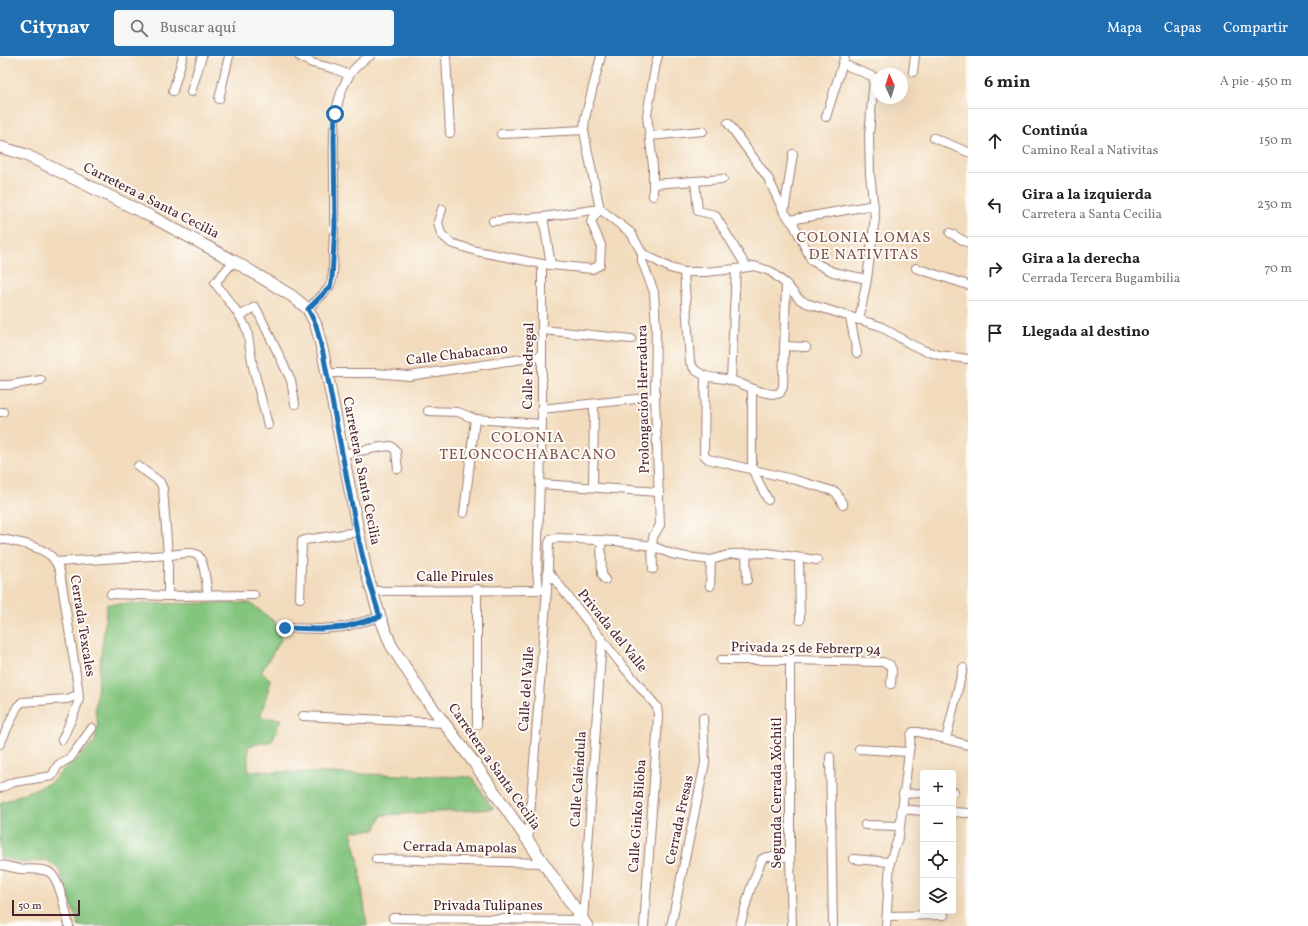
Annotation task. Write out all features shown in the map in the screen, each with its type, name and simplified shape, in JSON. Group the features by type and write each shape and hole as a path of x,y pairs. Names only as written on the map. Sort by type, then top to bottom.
{"main road":[{"name":"Carretera a Santa Cecilia","path":"0,147 26,155 152,217 234,261 292,296 308,309 316,325 366,571 380,617 392,645 423,695 475,764 585,923"}],"street":[{"path":"173,91 183,56"},
{"path":"192,92 202,56"},
{"path":"219,99 229,56"},
{"path":"299,56 312,63 335,69 349,75"},
{"path":"308,309 330,287 332,278 335,226 335,114 339,99 349,75 355,67 370,56"},
{"path":"446,56 450,133"},
{"path":"600,209 584,130 584,118 601,56"},
{"path":"653,196 653,166 647,115 658,56"},
{"path":"913,72 915,56"},
{"path":"826,117 844,60 874,77 869,135 870,174 875,218 867,279 858,320"},
{"path":"728,123 768,178 784,212 790,220 812,261 832,272 867,279"},
{"path":"501,134 584,130"},
{"path":"650,136 703,131"},
{"path":"934,138 968,152"},
{"path":"784,212 793,154"},
{"path":"653,184 723,179"},
{"path":"695,181 698,211 715,215 746,266"},
{"path":"790,220 874,205"},
{"path":"442,209 438,222 441,234 451,243 542,264 592,269 600,266 601,245 591,222 592,218 600,209"},
{"path":"493,221 543,217 600,209"},
{"name":"Prolongación Herradura","path":"600,209 631,233 642,253 642,261 654,292 656,329 655,397 660,524 653,537 652,546"},
{"path":"543,217 551,264"},
{"path":"950,233 968,243"},
{"path":"642,253 670,268 684,272 736,269 746,266 754,266 770,271 786,284 799,299 806,303 880,326 923,350 939,355 968,359"},
{"path":"234,261 215,283 240,316 247,330 254,373 268,425"},
{"name":"Calle Pedregal","path":"542,264 542,424 537,570 543,590"},
{"path":"916,268 968,285"},
{"path":"730,380 736,269"},
{"path":"684,272 690,362 695,370 705,376 730,380 752,389 776,395 780,394 783,386 786,284"},
{"path":"240,316 253,308 257,310 291,380 295,404"},
{"path":"850,317 857,353"},
{"path":"543,330 631,339"},
{"path":"784,346 806,347"},
{"name":"Calle Chabacano","path":"326,373 375,373 409,376 542,356"},
{"path":"705,376 704,455 708,459 796,480 836,492 843,505"},
{"path":"0,385 41,380"},
{"path":"752,389 752,469 768,500"},
{"path":"541,409 655,397"},
{"path":"594,404 594,487"},
{"path":"428,411 458,412 475,419 542,424"},
{"path":"464,513 475,419"},
{"path":"342,454 381,446 391,446 396,451 398,468"},
{"path":"138,466 160,482 163,489 168,556 168,596"},
{"path":"540,484 659,492"},
{"path":"300,598 302,541 357,532"},
{"name":"Calle del Valle","path":"528,841 543,590 548,571 549,544 551,539 558,538 601,540"},
{"name":"Cerrada Texcales","path":"0,539 29,546 50,555 56,562 60,572 79,699 75,712 62,740"},
{"path":"605,580 602,574 601,540 652,546 672,554 711,560 731,554 768,553 817,560"},
{"path":"652,546 653,569"},
{"name":"Cerrada Texcales","path":"56,562 168,556 194,553 199,555 203,564 208,595"},
{"path":"746,554 747,580"},
{"path":"799,558 800,620"},
{"path":"710,586 711,560"},
{"name":"Privada del Valle","path":"548,571 657,707"},
{"path":"477,589 477,725"},
{"name":"Calle Pirules","path":"372,591 477,589 543,590"},
{"path":"111,594 168,596 254,595"},
{"path":"285,628 320,629 344,627 380,617"},
{"name":"Calle Caléndula","path":"585,923 602,639"},
{"name":"Privada 25 de Febrerp 94","path":"721,660 883,662 890,665 892,670 891,684"},
{"name":"Segunda Cerrada Xóchitl","path":"790,660 790,857 792,926"},
{"path":"946,739 963,668"},
{"name":"Cerrada Texcales","path":"0,744 17,707 22,702 67,699 78,695"},
{"name":"Calle Ginko Biloba","path":"644,926 656,752 657,707"},
{"path":"303,716 445,723"},
{"name":"Cerrada Fresas","path":"670,926 705,763 702,718"},
{"path":"0,788 14,782 52,776 58,765 74,754 92,728"},
{"path":"886,926 890,862 899,835 911,735 913,732 968,745"},
{"path":"859,749 908,752"},
{"path":"830,757 833,926"},
{"path":"903,794 920,793"},
{"path":"901,809 920,811"},
{"path":"956,812 967,813"},
{"path":"865,825 900,826"},
{"path":"741,925 750,890 762,859 766,857 790,857"},
{"name":"Cerrada Amapolas","path":"376,859 543,863"},
{"path":"853,859 890,862"},
{"path":"0,865 20,869 41,870 49,872 54,876 58,883 69,926"},
{"path":"887,916 944,915"},
{"name":"Privada Tulipanes","path":"393,918 585,923"}],"green space":[{"path":"250,603 275,622 281,640 261,672 271,680 260,717 281,719 272,741 248,746 248,771 472,777 493,809 382,815 375,830 351,831 358,859 367,926 79,926 59,869 47,860 24,863 0,857 0,803 50,783 95,741 98,724 95,710 107,604"}],"district":[{"name":"COLONIA LOMAS DE NATIVITAS","path":"864,246"},
{"name":"COLONIA TELONCOCHABACANO","path":"528,446"}],"route":[{"path":"285,628 320,629 344,627 380,617 366,571 357,532 323,353 316,325 308,309 330,287 332,278 335,226 335,114"}]}
